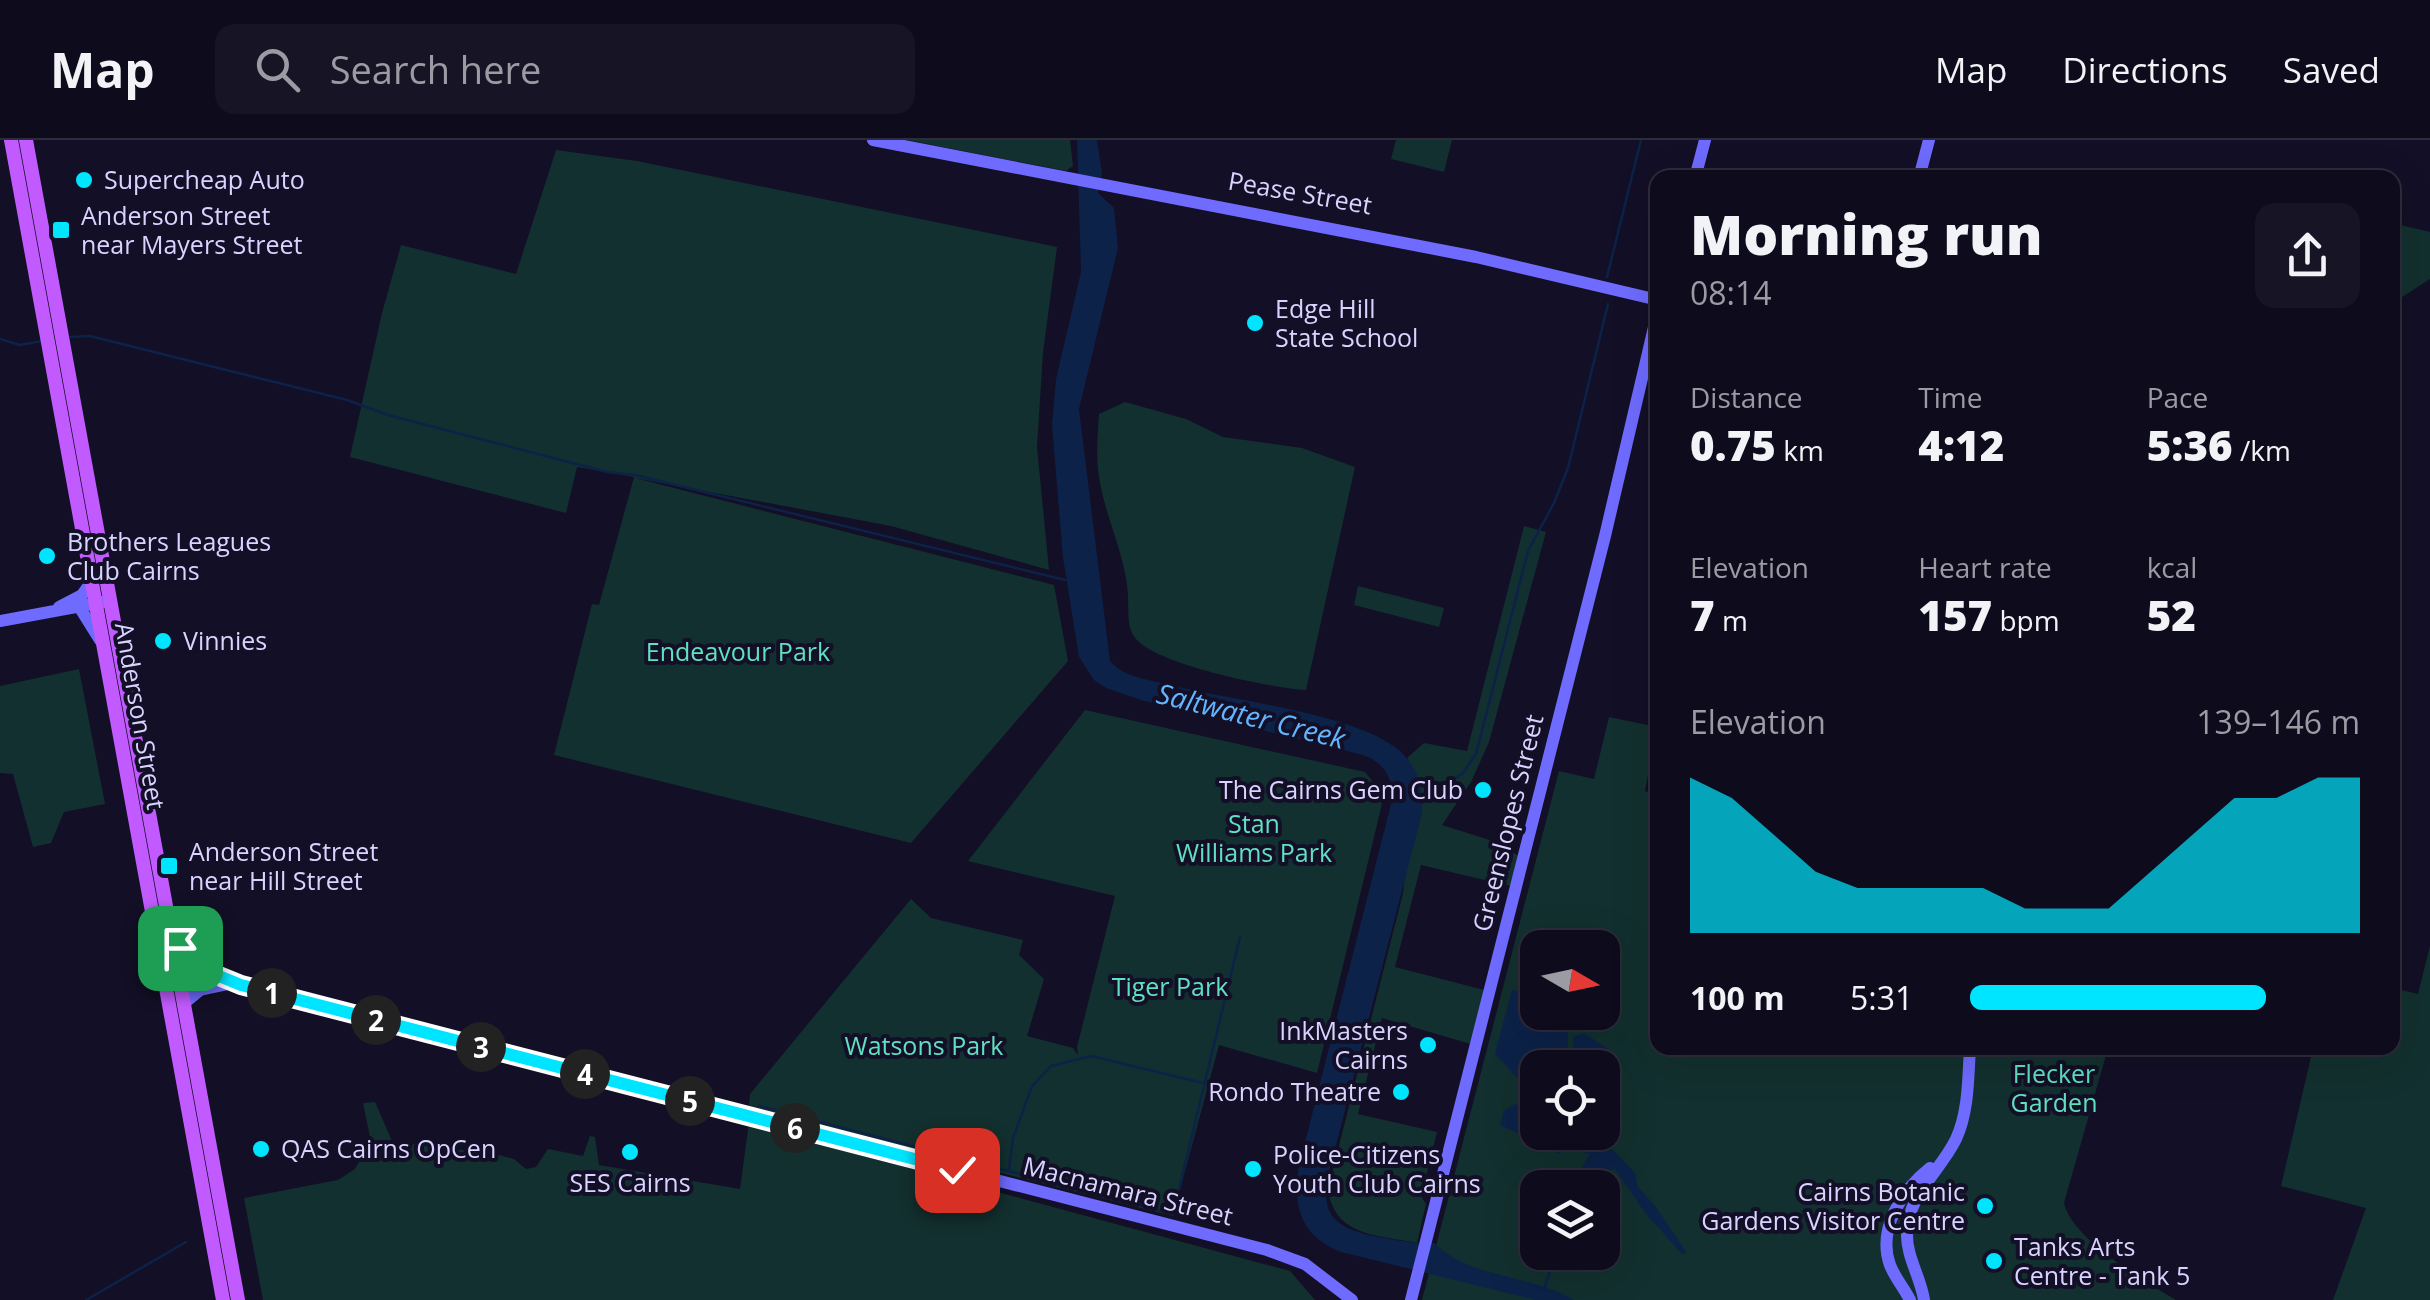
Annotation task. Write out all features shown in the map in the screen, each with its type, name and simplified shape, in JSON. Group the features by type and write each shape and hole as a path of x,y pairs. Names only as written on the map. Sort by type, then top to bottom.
{"main road":[{"name":"Anderson Street","path":"11,140 66,402 101,601 165,901 172,984 183,1004 238,1300"},
{"name":"Anderson Street","path":"26,140 92,581 101,601 104,647 172,984 224,1300"}],"street":[{"name":"Pease Street","path":"873,140 1112,187 1407,236 1650,304"},
{"path":"1698,170 1705,140"},
{"path":"1921,170 1928,140"},
{"name":"Greenslopes Street","path":"1411,1300 1650,351"},
{"path":"55,609 82,595 92,581"},
{"path":"55,609 80,608 101,601"},
{"path":"0,621 101,601"},
{"path":"80,608 104,647"},
{"path":"165,901 183,953 199,974"},
{"name":"Macnamara Street","path":"172,984 199,974 214,974 234,984"},
{"name":"Macnamara Street","path":"172,984 201,980 234,984 1267,1250 1304,1264 1352,1300"},
{"path":"183,1004 200,990 234,984"},
{"path":"1910,1300 1891,1268 1886,1249 1892,1217 1950,1149 1963,1118 1969,1055"},
{"path":"1914,1191 1906,1240 1924,1300"}],"green space":[{"path":"907,140 1070,140 1073,166 1066,171"},
{"path":"1396,140 1452,140 1444,172 1391,159"},
{"name":"Endeavour Park","path":"556,150 637,161 1057,247 1043,353 1037,447 1049,570 891,526 635,478 1054,585 1068,661 911,843 554,755 592,604 599,605 634,477 577,467 566,513 350,457 401,245 516,274"},
{"path":"2400,225 2430,232 2430,279 2400,298"},
{"path":"1125,402 1186,419 1223,437 1302,448 1355,467 1306,690 1243,680 1191,666 1149,649 1133,636 1123,564 1100,485 1097,455 1099,414"},
{"path":"1524,526 1546,532 1489,742 1471,782 1442,825 1496,842 1522,858 1514,887 1421,865 1395,967 1488,991 1474,1045 1382,1018 1358,1114 1437,1132 1421,1196 1426,1204 1417,1243 1374,1235 1349,1225 1332,1205 1328,1189 1403,893 1415,772 1407,758 1424,743 1467,751"},
{"path":"1358,586 1444,608 1439,627 1354,605"},
{"path":"79,669 105,804 64,812 51,843 33,847 13,774 0,773 0,686"},
{"path":"1085,710 1365,772 1379,789 1382,804 1317,1073 1219,1045 1173,1216 757,1112 749,1105 750,1094 911,899 931,918 1023,940 1019,955 1044,979 1027,1036 1073,1048 1078,1055 1115,896 968,861"},
{"name":"Flecker Garden","path":"1609,717 1650,726 1645,791 1650,793 1650,1055 2106,1055 2064,1203 2080,1231 2095,1245 2176,1300 1422,1300 1559,771 1594,779"},
{"path":"2430,946 2430,1300 2333,1300 2366,1208 2281,1186 2311,1055 2400,1055 2400,990 2418,994"},
{"path":"375,1102 392,1141 499,1155 514,1159 526,1169 536,1167 548,1149 583,1156 590,1136 595,1137 599,1165 740,1189 749,1122 1290,1271 1315,1300 263,1300 244,1198 338,1180 355,1169 371,1142 363,1103"}],"water":[{"name":"Saltwater Creek","path":"1077,140 1097,140 1102,173 1098,193 1114,208 1118,248 1079,409 1110,661 1122,671 1143,679 1293,710 1359,729 1386,741 1405,756 1420,783 1422,813 1329,1172 1326,1189 1330,1212 1345,1227 1356,1231 1434,1243 1466,1264 1557,1291 1574,1300 1536,1300 1341,1252 1317,1238 1302,1218 1297,1194 1299,1166 1390,808 1390,783 1384,769 1363,755 1106,688 1094,680 1079,657 1063,558 1052,425 1056,379 1081,272"},
{"path":"1512,990 1520,991 1520,1030 1568,1030 1568,1050 1520,1050 1520,1080 1495,1054"},
{"path":"1584,1033 1609,1050 1574,1050 1573,1037"},
{"path":"1520,1105 1520,1135 1500,1125 1504,1111"},
{"path":"1572,1150 1613,1150 1635,1173 1638,1187 1687,1253 1682,1254 1646,1214 1620,1176 1620,1170 1580,1170 1590,1154"}],"waterway":[{"path":"1607,277 1641,140"},
{"path":"1422,803 1463,773 1476,754 1528,551 1568,468 1608,304"},
{"path":"69,337 90,336 347,400 388,415 607,472 635,475 1065,580"},
{"path":"0,339 20,345 42,341"},
{"path":"759,1106 1173,1214 1240,937"},
{"path":"1009,1170 1013,1138 1032,1086 1051,1066 1091,1056 1203,1083"},
{"path":"86,1300 186,1242"},
{"path":"1545,1286 1550,1270"}],"place":[{"name":"Supercheap Auto","path":"84,180"},
{"name":"Anderson Street near Mayers Street","path":"61,230"},
{"name":"Edge Hill State School","path":"1255,323"},
{"name":"Brothers Leagues Club Cairns","path":"47,556"},
{"name":"Vinnies","path":"163,641"},
{"name":"The Cairns Gem Club","path":"1483,790"},
{"name":"Anderson Street near Hill Street","path":"169,866"},
{"name":"InkMasters Cairns","path":"1428,1045"},
{"name":"Rondo Theatre","path":"1401,1092"},
{"name":"QAS Cairns OpCen","path":"261,1149"},
{"name":"SES Cairns","path":"630,1152"},
{"name":"Police-Citizens Youth Club Cairns","path":"1253,1169"},
{"name":"Cairns Botanic Gardens Visitor Centre","path":"1985,1206"},
{"name":"Tanks Arts Centre - Tank 5","path":"1994,1261"}],"route":[{"path":"180,948 199,974 214,974 241,985 957,1170"}],"park label":[{"name":"Stan Williams Park","path":"1254,838"},
{"name":"Tiger Park","path":"1170,987"},
{"name":"Watsons Park","path":"924,1046"}]}
